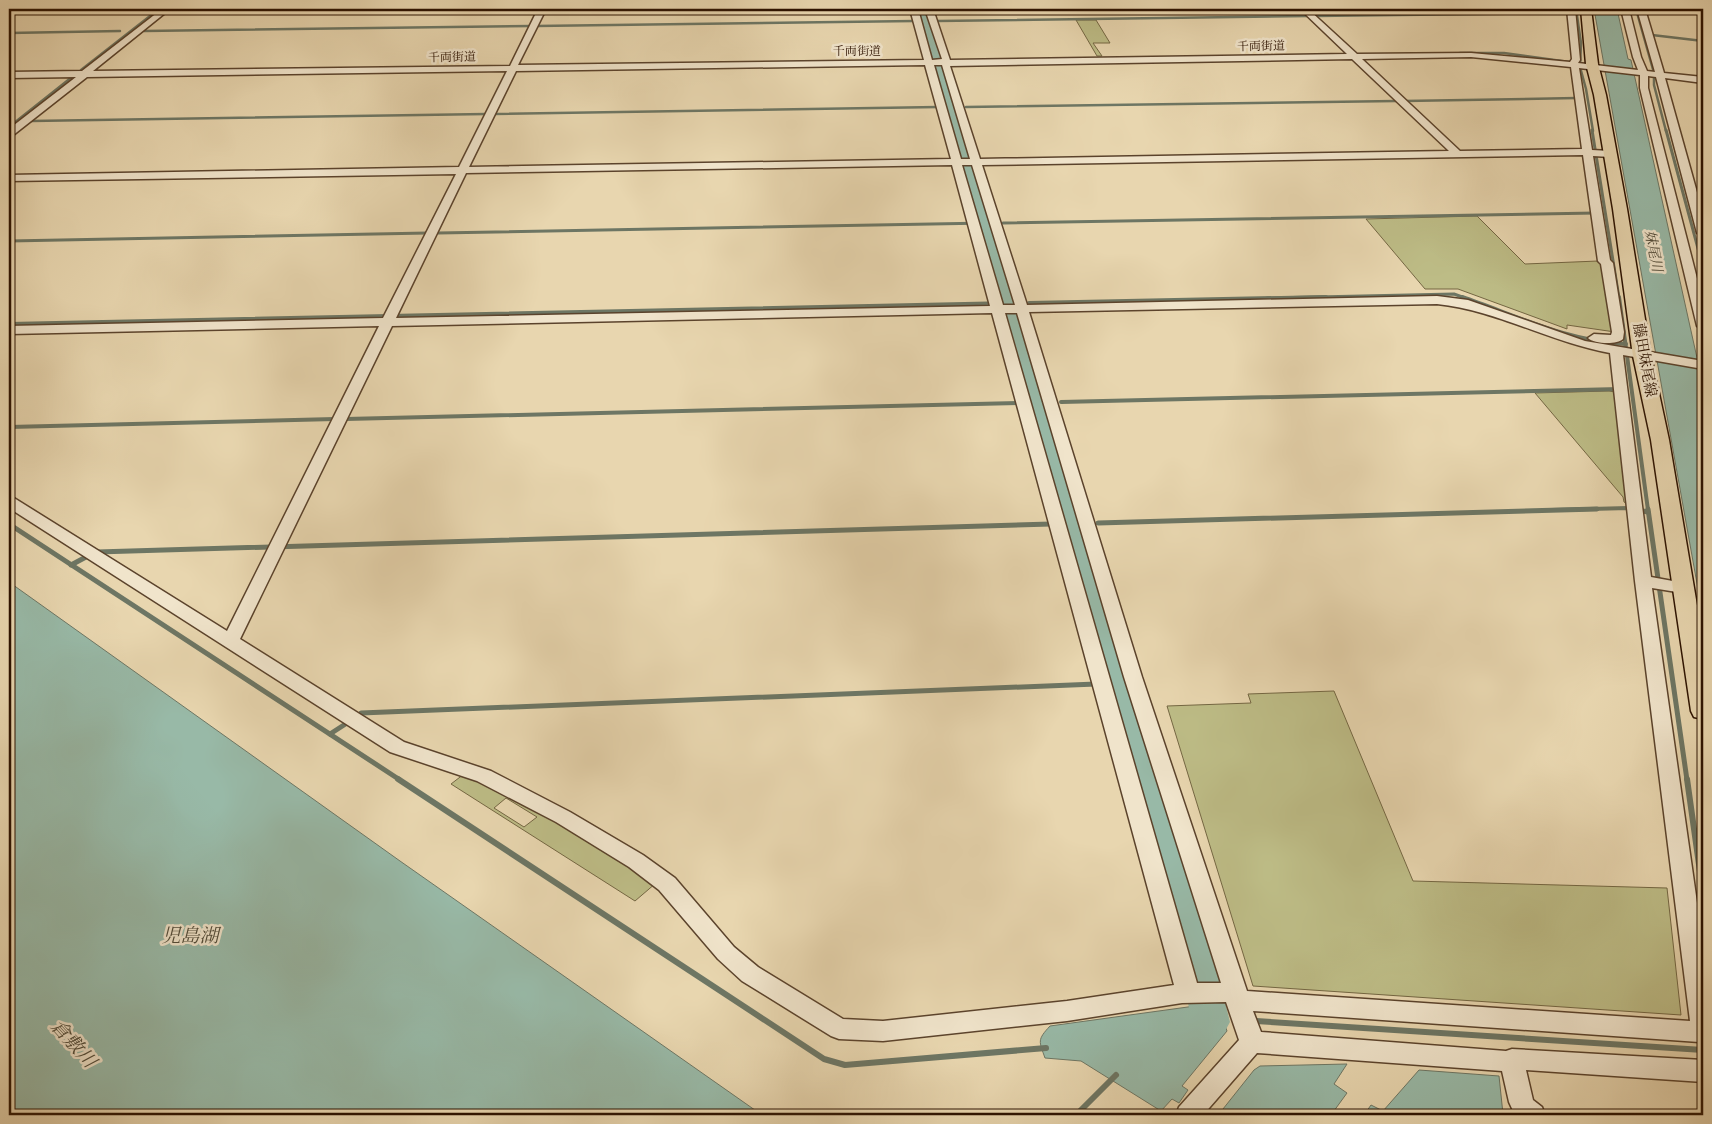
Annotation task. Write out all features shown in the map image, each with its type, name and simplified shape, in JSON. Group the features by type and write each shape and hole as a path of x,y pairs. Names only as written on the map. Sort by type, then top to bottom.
{"main road":[{"name":"藤田妹尾線","path":"1586,9 1581,65 1600,96 1598,153 1624,228 1633,354 1660,440 1703,711"}],"street":[{"path":"9,134 13,122 130,32 154,9"},
{"path":"13,122 130,32 166,9"},
{"path":"230,642 542,9"},
{"path":"914,9 924,20 946,61 958,108 967,162 998,305 1084,528 1230,994 1252,1042"},
{"path":"929,9 924,20 930,61 944,108 967,162 982,226 1019,305 1037,406 1191,993"},
{"path":"1304,9 1458,154"},
{"path":"1571,9 1576,60 1581,65"},
{"path":"1625,9 1644,88 1666,131 1703,233"},
{"path":"1641,9 1660,75 1666,131 1703,326"},
{"name":"千両街道","path":"9,73 1354,55 1515,55 1703,80"},
{"path":"1515,55 1581,65"},
{"path":"944,108 958,108"},
{"path":"9,178 1598,153 1597,213 1618,332 1616,339 1611,340 1588,337 1547,328 1447,300 1317,297 1019,305 391,317 9,330"},
{"path":"9,319 391,317"},
{"path":"1547,328 1573,342 1703,365"},
{"path":"9,501 397,747 484,776 563,817 636,861 667,884 726,953 750,974 839,1030 883,1031 976,1022 1191,993 1230,994 1699,1032 1702,1026 1701,1011 1653,583 1636,510 1620,389 1633,354"},
{"path":"1064,529 1084,528"},
{"path":"1653,583 1683,588"},
{"path":"1252,1042 1506,1061 1512,1059 1703,1071"},
{"path":"1188,1115 1252,1042"},
{"path":"1512,1059 1521,1102 1524,1108 1533,1115"}],"shaded area":[{"path":"1076,20 1096,20 1110,43 1093,43 1102,56 1097,56"},
{"path":"1477,216 1525,264 1598,261 1605,263 1615,332 1567,325 1567,329 1458,289 1425,289 1366,219"},
{"path":"1615,392 1631,506 1624,502 1623,497 1535,393"},
{"path":"1334,691 1413,881 1667,888 1681,1015 1253,986 1167,706 1251,703 1248,694"},
{"path":"464,774 519,799 656,883 635,901 451,784","holes":["506,798 537,817 524,827 494,808"]}],"water":[{"name":"妹尾川","path":"1594,9 1617,9 1628,59 1631,60 1703,385 1703,617"},
{"name":"児島湖","path":"9,582 400,861 762,1115 9,1115"},
{"path":"1195,1001 1199,1001 1203,1008 1216,1006 1215,1002 1220,1001 1224,1012 1221,1013 1227,1031 1182,1086 1188,1090 1179,1103 1172,1099 1161,1111 1081,1061 1045,1058 1041,1048 1041,1038 1050,1026 1195,1006"},
{"path":"1347,1064 1334,1084 1347,1093 1331,1115 1210,1115 1213,1110 1219,1114 1254,1070 1260,1066"},
{"path":"1419,1070 1499,1076 1503,1114 1505,1115 1364,1115 1371,1105 1383,1111"}],"waterway":[{"path":"81,70 159,9"},
{"path":"919,9 934,56"},
{"path":"1576,9 1581,43 1580,67 1586,89 1593,131"},
{"path":"1636,9 1654,73"},
{"path":"1315,16 1565,13"},
{"path":"937,21 1308,16"},
{"path":"536,26 914,21"},
{"path":"144,31 531,26"},
{"path":"9,33 120,31"},
{"path":"1652,35 1703,41"},
{"path":"1460,53 1504,53 1569,62"},
{"path":"938,66 1203,986 1211,1022 1193,1031"},
{"path":"1654,76 1654,85 1666,131"},
{"path":"9,127 72,77"},
{"path":"1404,101 1577,98"},
{"path":"966,107 1396,101"},
{"path":"494,114 938,107"},
{"path":"946,107 953,107"},
{"path":"31,121 486,114"},
{"path":"1592,130 1619,298"},
{"path":"1666,130 1703,267"},
{"path":"1003,223 1596,213"},
{"path":"438,233 988,223"},
{"path":"9,241 428,233"},
{"path":"1267,298 1454,294 1465,298"},
{"path":"1029,303 1326,297"},
{"path":"1462,297 1563,333 1605,342 1625,344"},
{"path":"1619,297 1625,344"},
{"path":"9,324 1012,303"},
{"path":"1625,344 1648,510"},
{"path":"1061,402 1620,389"},
{"path":"1029,402 1040,402"},
{"path":"346,419 1018,403"},
{"path":"9,427 335,419"},
{"path":"1552,510 1628,508 1639,510"},
{"path":"1098,523 1597,509"},
{"path":"1632,509 1648,512"},
{"path":"1648,509 1687,780"},
{"path":"9,524 71,565"},
{"path":"97,552 1051,524"},
{"path":"1064,524 1077,524"},
{"path":"71,565 86,557"},
{"path":"71,565 400,780"},
{"path":"361,713 1096,684"},
{"path":"330,734 347,723"},
{"path":"398,779 824,1059 845,1065 1046,1048"},
{"path":"1687,779 1703,893"},
{"path":"1256,1021 1703,1050"},
{"path":"1076,1115 1116,1075"}],"water label":[{"name":"倉敷川","path":"74,1043"}]}
